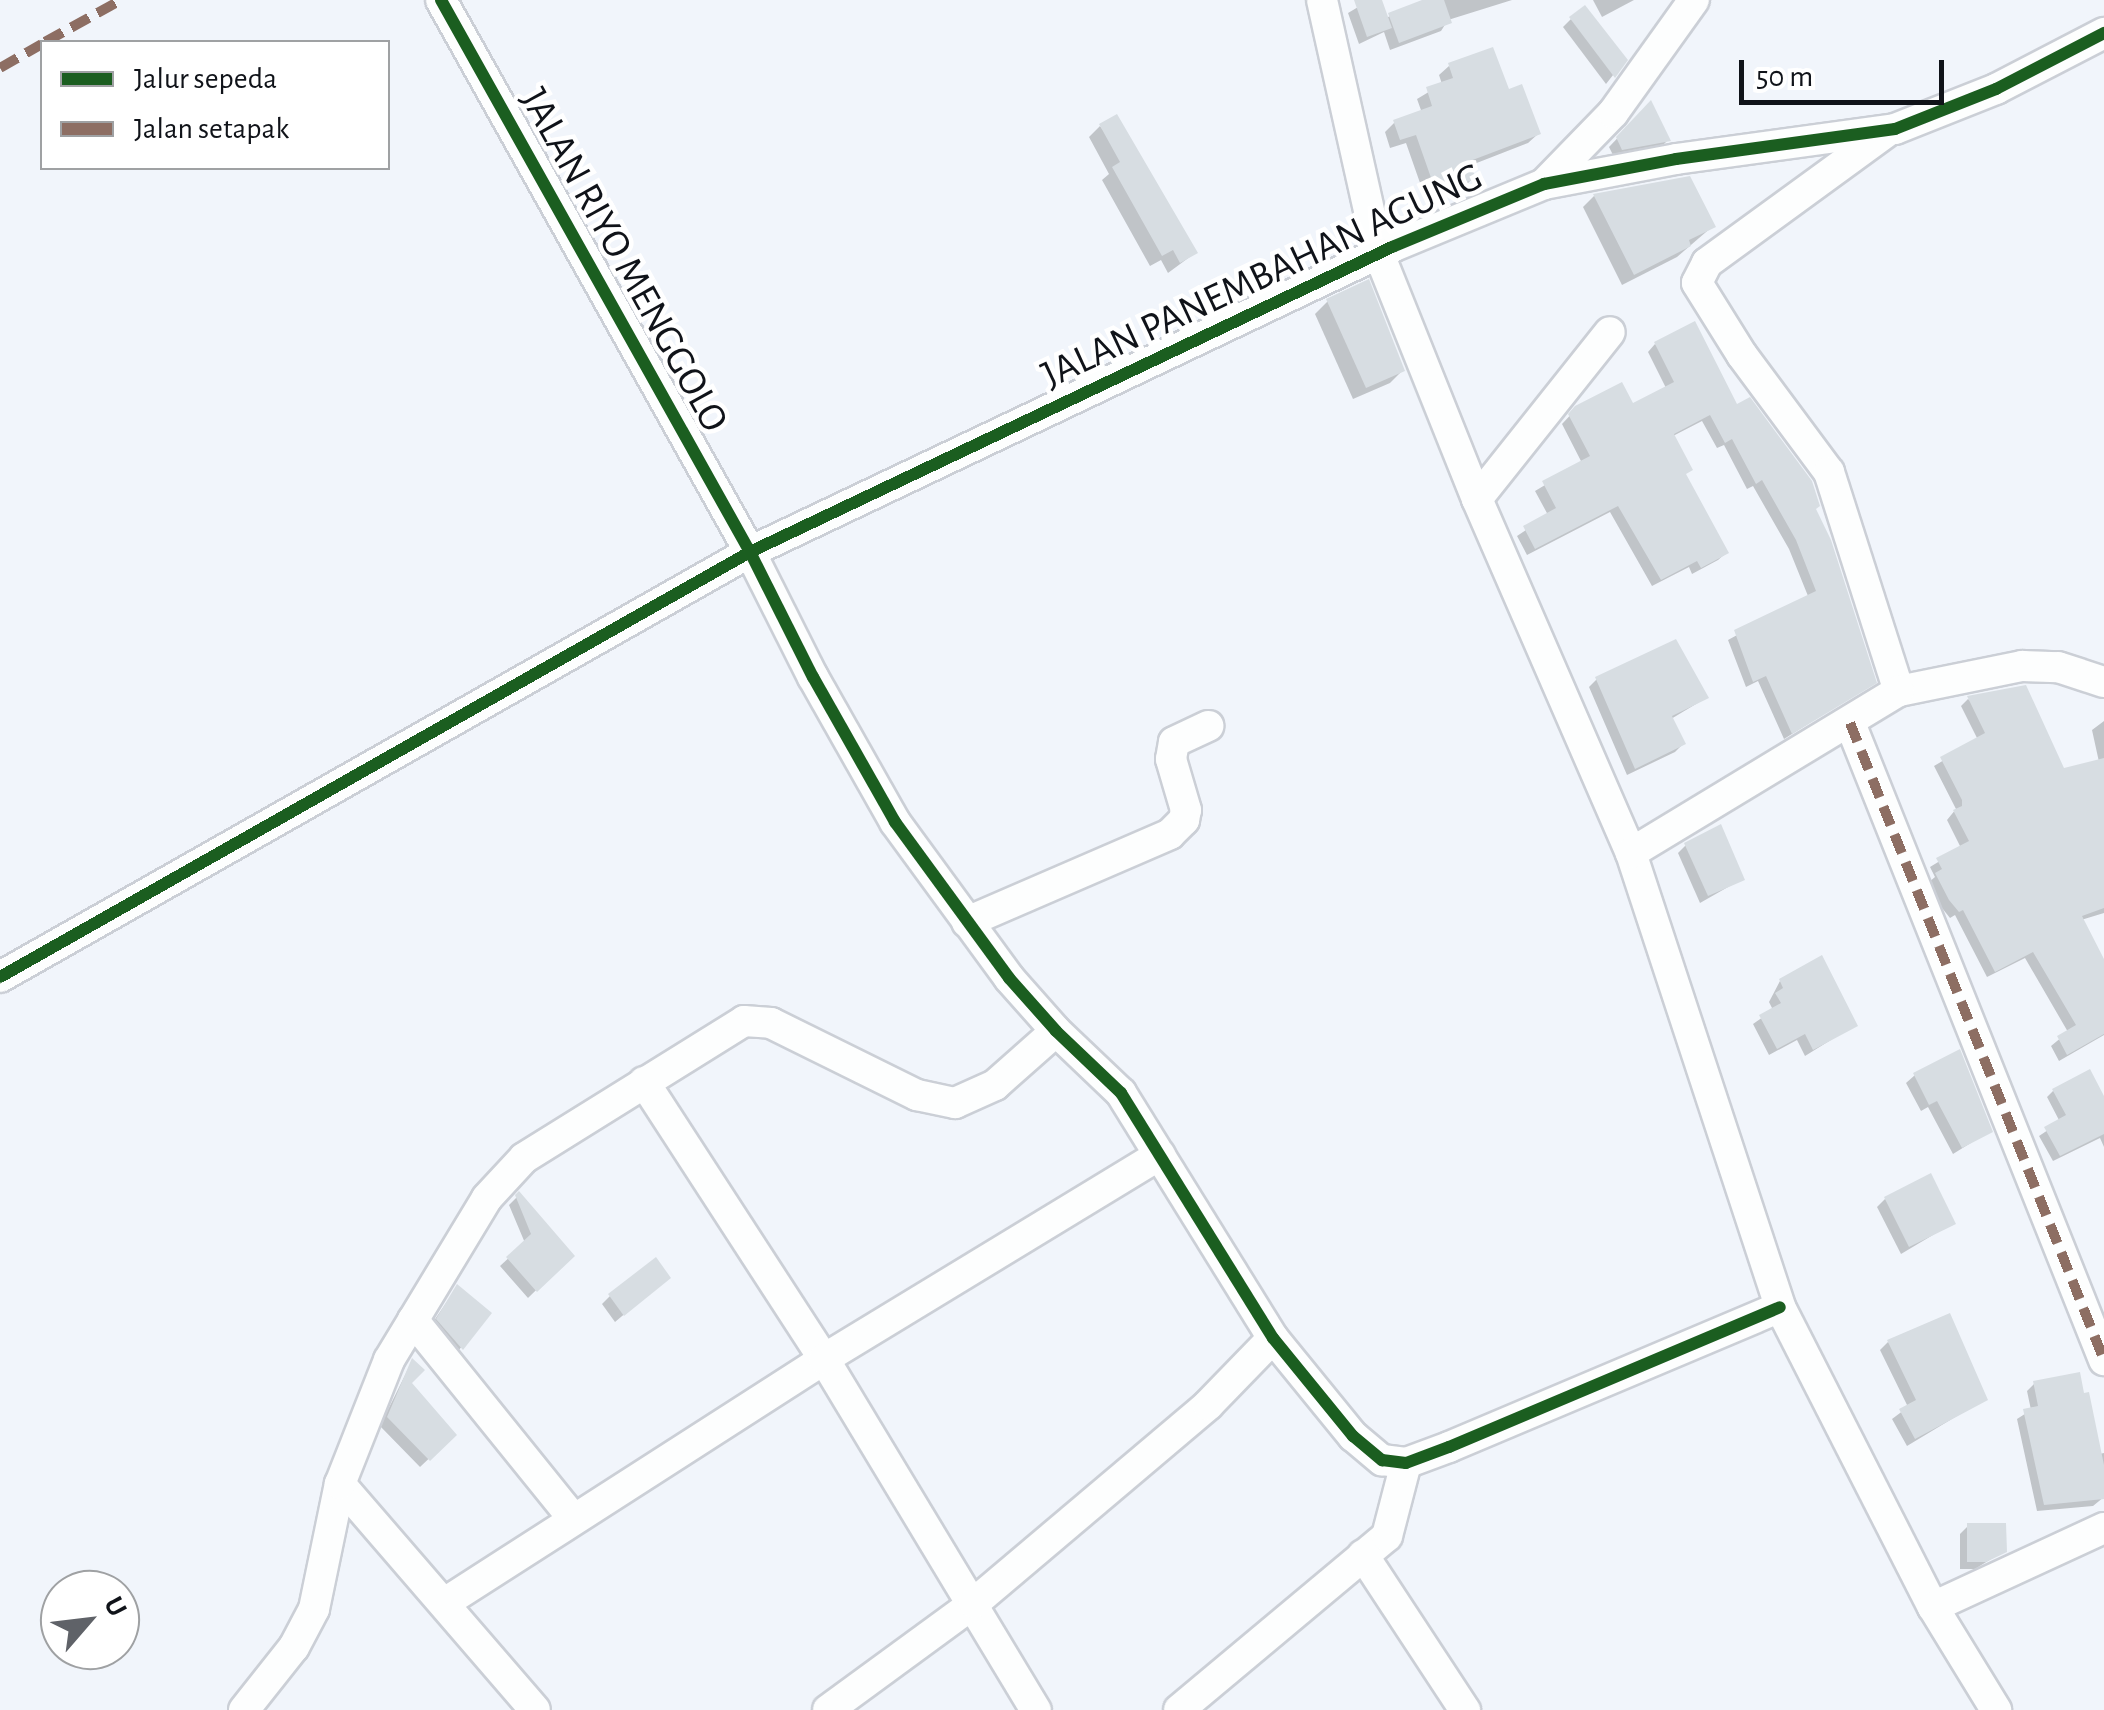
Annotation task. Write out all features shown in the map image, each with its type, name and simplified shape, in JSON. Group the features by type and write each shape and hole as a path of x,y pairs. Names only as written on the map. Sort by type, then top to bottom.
{"street":[{"name":"JALAN RIYO MENGGOLO","path":"441,0 750,552 813,677 895,822 966,922 1056,1031 1103,1071 1274,1338 1353,1436 1382,1460 1406,1463"},
{"path":"1322,0 1476,499 1634,851 1766,1313 1996,1710"},
{"path":"1544,184 1613,113 1694,0"},
{"name":"JALAN PANEMBAHAN AGUNG","path":"0,977 750,552 1396,246 1544,184 1676,159 1890,129 1977,98 2104,33"},
{"path":"1890,129 1707,263 1697,283 1742,356 1829,472 1899,691"},
{"path":"1476,499 1610,332"},
{"path":"1634,851 1899,691 2022,666 2058,667 2104,682"},
{"path":"1850,723 2104,1360"},
{"path":"966,922 1170,834 1186,810 1170,752 1174,742 1208,726"},
{"path":"244,1710 294,1647 314,1609 340,1484 389,1360 504,1174 735,1025 762,1020 917,1094 955,1103 989,1090 1056,1031"},
{"path":"644,1082 824,1359 1036,1710"},
{"path":"446,1602 824,1359 1160,1155"},
{"path":"1179,1710 1392,1531 1406,1463 1766,1313"},
{"path":"414,1320 573,1518"},
{"path":"828,1710 974,1603 1208,1404 1274,1338"},
{"path":"340,1484 446,1602 535,1710"},
{"path":"1933,1607 2104,1528"},
{"path":"1363,1555 1465,1710"}],"building":[{"path":"1354,0 1382,0 1392,28 1367,37"},
{"path":"1422,0 1444,0 1452,23 1399,43 1388,13"},
{"path":"1585,5 1628,60 1615,78 1569,17"},
{"path":"1493,47 1509,89 1522,84 1541,134 1470,161 1476,179 1436,192 1416,135 1400,140 1393,120 1432,106 1426,87 1453,78 1448,63"},
{"path":"1651,100 1671,141 1622,150 1616,137"},
{"path":"1117,114 1198,253 1180,263 1173,250 1162,256 1112,167 1120,162 1099,124"},
{"path":"1690,176 1716,227 1689,240 1691,246 1634,275 1593,194"},
{"path":"1369,279 1405,371 1366,388 1326,299"},
{"path":"1695,321 1737,404 1750,397 1812,481 1820,506 1816,509 1831,540 1877,683 1792,734 1766,676 1753,682 1734,630 1816,591 1796,540 1762,480 1756,484 1732,439 1725,443 1710,415 1674,434 1693,470 1686,474 1729,553 1701,568 1697,561 1661,580 1618,506 1535,549 1523,526 1556,508 1542,481 1590,456 1568,414 1575,406 1622,382 1633,403 1674,382 1654,342"},
{"path":"1676,639 1709,698 1672,716 1686,744 1635,769 1595,677"},
{"path":"2026,685 2064,768 2104,758 2104,908 2082,916 2104,959 2104,1034 2067,1055 2057,1036 2076,1025 2033,952 1995,972 1963,910 1959,912 1949,900 1935,873 1942,869 1936,858 1969,841 1953,810 1962,806 1962,800 1940,757 1985,733 1967,696"},
{"path":"1721,824 1745,880 1708,896 1684,843"},
{"path":"1822,955 1858,1026 1813,1050 1805,1034 1777,1049 1759,1015 1781,1003 1775,993 1783,988 1779,979"},
{"path":"1960,1049 1993,1132 1962,1148 1937,1101 1929,1105 1913,1073"},
{"path":"2090,1069 2104,1096 2104,1134 2060,1156 2044,1127 2066,1115 2052,1089"},
{"path":"1931,1173 1956,1224 1909,1247 1884,1197"},
{"path":"519,1191 575,1256 537,1292 506,1257 531,1234 515,1195"},
{"path":"656,1257 671,1278 624,1316 608,1294"},
{"path":"457,1284 492,1313 463,1350 436,1319"},
{"path":"1950,1313 1988,1400 1915,1439 1899,1409 1916,1400 1887,1340"},
{"path":"412,1358 425,1370 412,1383 457,1435 430,1461 387,1417"},
{"path":"2080,1372 2084,1393 2089,1392 2104,1465 2104,1499 2044,1505 2023,1409 2038,1406 2033,1381"},
{"path":"1967,1523 2006,1523 2007,1552 1986,1562 1967,1562"}],"marked path":[{"path":"49,40 121,0"},
{"path":"0,68 40,45"},
{"path":"1850,723 2104,1360"}],"cycle path":[{"path":"441,0 750,552 1392,247 1544,184 1676,159 1895,129 1996,89 2104,33"},
{"path":"0,977 750,552 813,677 895,822 1009,978 1056,1031 1121,1093 1273,1338 1353,1436 1382,1460 1406,1463 1449,1447 1780,1307"}]}
